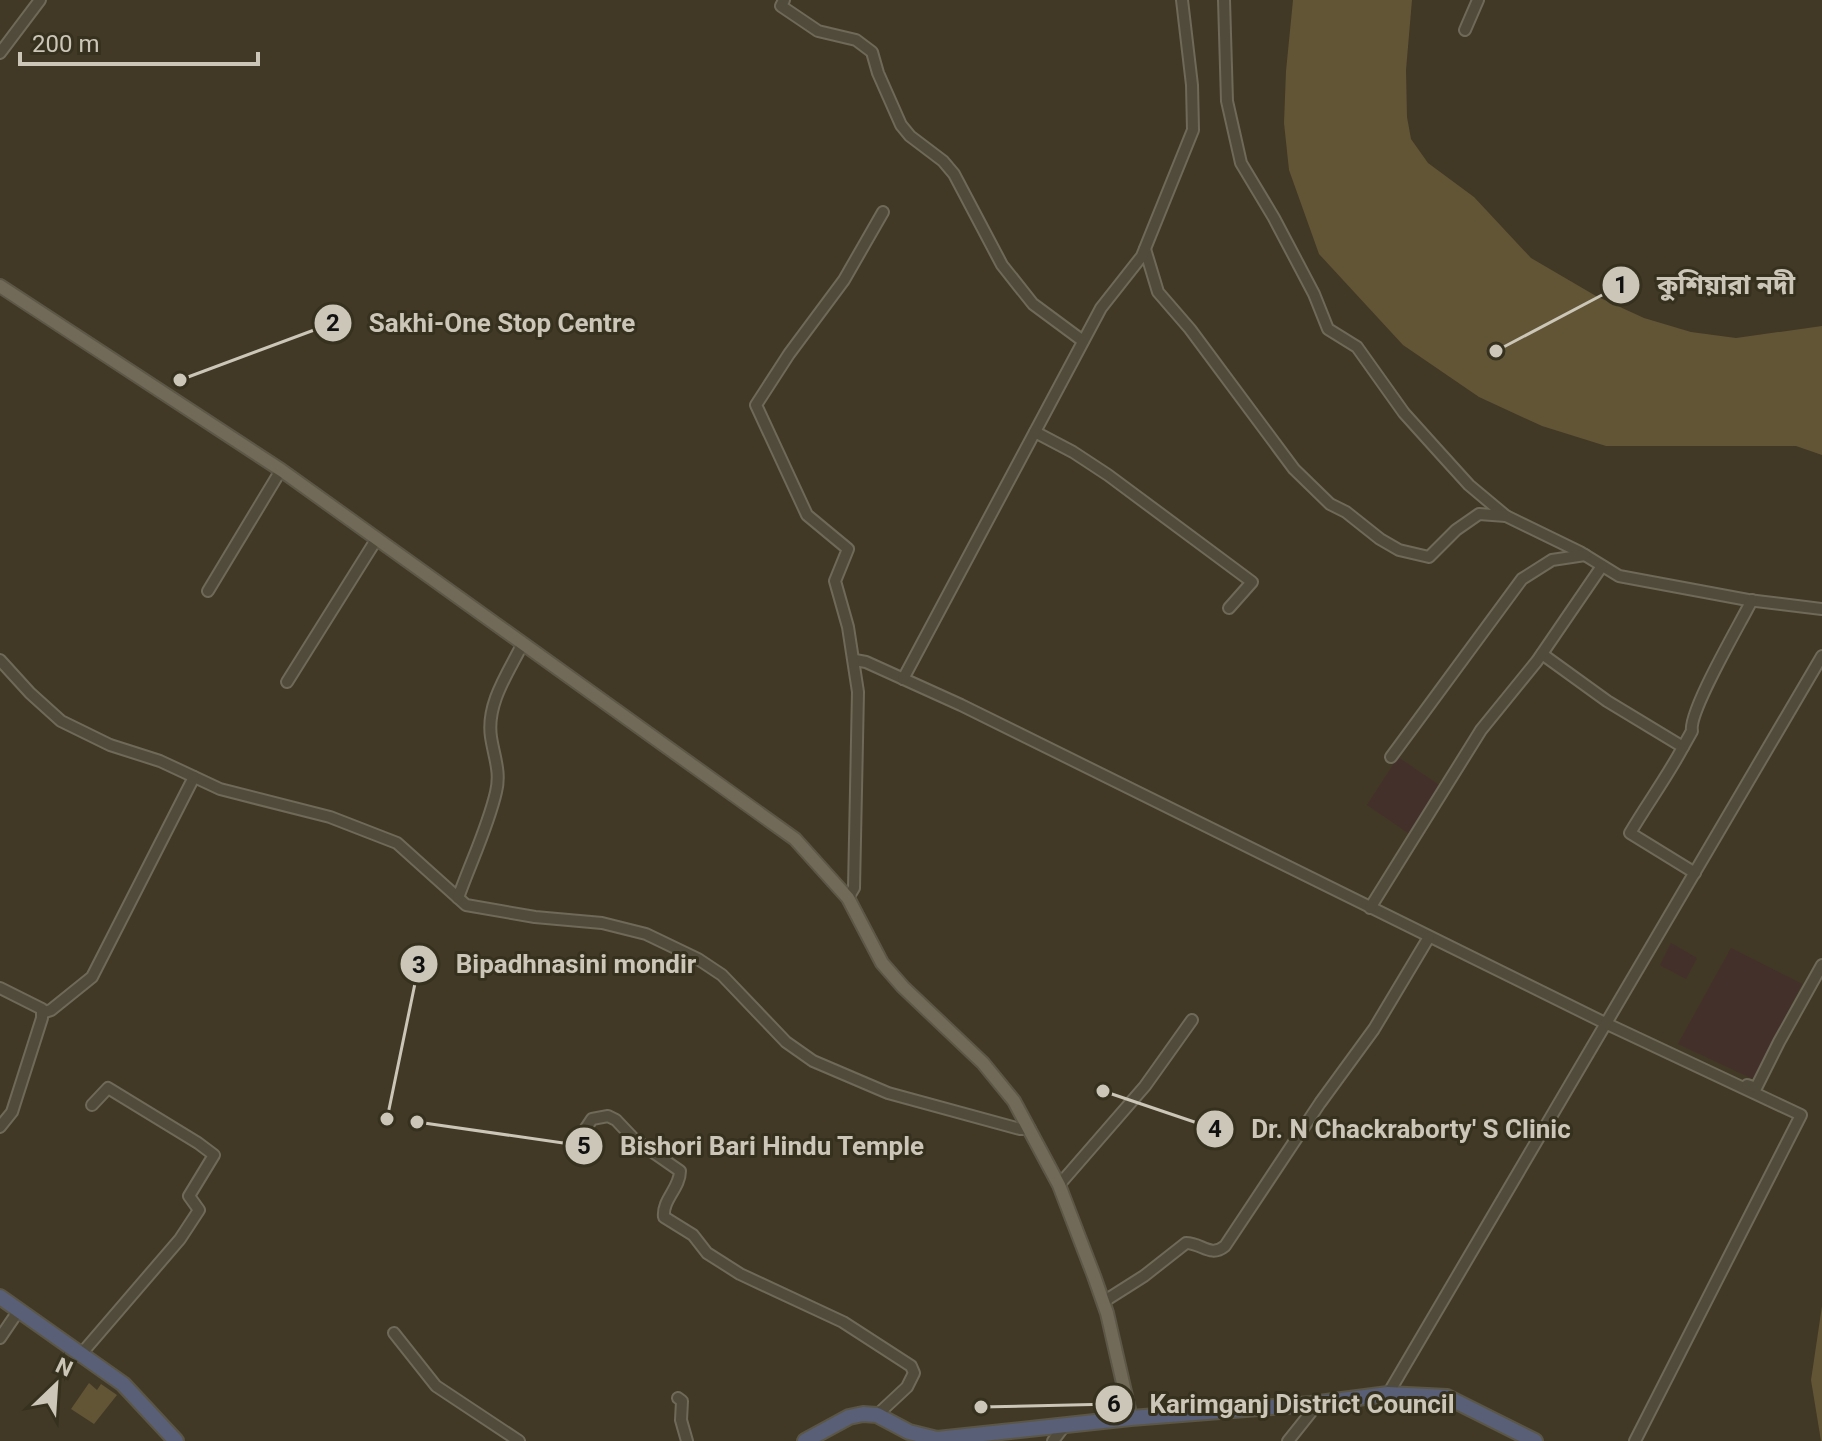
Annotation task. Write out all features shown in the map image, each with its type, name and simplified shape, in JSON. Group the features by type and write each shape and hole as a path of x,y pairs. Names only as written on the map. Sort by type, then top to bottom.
{"highway":[{"path":"0,1297 123,1384 176,1441"},
{"path":"805,1441 829,1436 849,1417 863,1414 877,1415 909,1432 937,1439 1388,1394 1447,1397 1535,1441"}],"main road":[{"path":"0,286 281,470 795,839 848,898 882,963 1005,1086 1030,1129 1059,1185 1103,1302 1131,1418"}],"street":[{"path":"0,53 40,0"},
{"path":"784,0 781,6 818,31 856,40 872,52 901,125 954,174 1002,265 1033,304 1083,341"},
{"path":"903,679 1101,308 1145,249 1193,130 1192,85 1182,0"},
{"path":"1224,0 1227,101 1241,163 1314,294 1328,329 1357,347 1404,413 1469,485 1506,516 1585,555 1619,576 1822,609"},
{"path":"1465,30 1478,0"},
{"path":"848,898 854,888 858,692 855,660 835,581 848,549 807,515 756,405 844,280 883,212"},
{"path":"1145,249 1158,292 1190,329 1294,469 1330,504 1399,550 1429,557 1456,530 1479,514 1506,516"},
{"path":"1035,432 1108,475 1252,582 1229,608"},
{"path":"208,591 281,470"},
{"path":"287,682 376,540"},
{"path":"1391,757 1522,579 1552,560 1585,555"},
{"path":"1370,908 1481,730 1542,654 1602,566"},
{"path":"1695,873 1630,833 1657,788 1665,781 1692,731 1690,723 1752,600"},
{"path":"458,898 496,793 499,770 490,719 496,697 522,645"},
{"path":"1542,654 1607,701 1683,747"},
{"path":"1388,1394 1822,656"},
{"path":"0,660 61,721 110,745 160,761 220,789 330,817 397,843 466,905 535,917 602,923 646,934 698,959 722,975 786,1042 813,1061 888,1093 1020,1129 1030,1129"},
{"path":"855,660 903,679 1157,801 1706,1071 1756,1088 1822,965"},
{"path":"42,1013 51,1010 92,977 194,777"},
{"path":"1103,1302 1144,1276 1186,1243 1193,1243 1210,1252 1218,1252 1225,1246 1320,1103 1374,1029 1429,937"},
{"path":"0,988 42,1009 16,1103 0,1127"},
{"path":"1059,1185 1145,1086 1192,1020"},
{"path":"1605,1023 1801,1115 1635,1441"},
{"path":"82,1353 170,1251 199,1210 189,1196 214,1155 108,1088 92,1105"},
{"path":"572,1149 592,1119 608,1116 616,1120 634,1139 680,1171 680,1179 663,1211 664,1217 693,1235 707,1253 740,1274 843,1322 911,1366 913,1379 877,1415"},
{"path":"0,1338 19,1310"},
{"path":"394,1333 436,1386 519,1441"},
{"path":"678,1398 682,1401 681,1420 687,1441"},
{"path":"1288,1441 1312,1411 1311,1404"},
{"path":"1053,1441 1065,1425"}],"shaded area":[{"path":"1293,0 1412,0 1406,70 1411,139 1428,163 1474,197 1531,258 1596,296 1644,318 1691,332 1736,338 1822,326 1822,455 1796,446 1606,446 1542,426 1479,397 1403,345 1319,254 1289,170 1284,123"},
{"path":"1398,757 1442,787 1411,835 1367,805"},
{"path":"1671,943 1697,958 1686,979 1660,965"},
{"path":"1731,948 1802,984 1753,1079 1678,1044"},
{"path":"1822,1306 1822,1441 1821,1441 1811,1380"},
{"path":"89,1383 97,1390 101,1384 117,1395 94,1424 71,1409"}],"place":[{"name":"কুশিয়ারা নদী","path":"1496,351"},
{"name":"Sakhi-One Stop Centre","path":"180,380"},
{"name":"Dr. N Chackraborty' S Clinic","path":"1103,1091"},
{"name":"Bipadhnasini mondir","path":"387,1119"},
{"name":"Bishori Bari Hindu Temple","path":"417,1122"},
{"name":"Karimganj District Council","path":"981,1407"}]}
